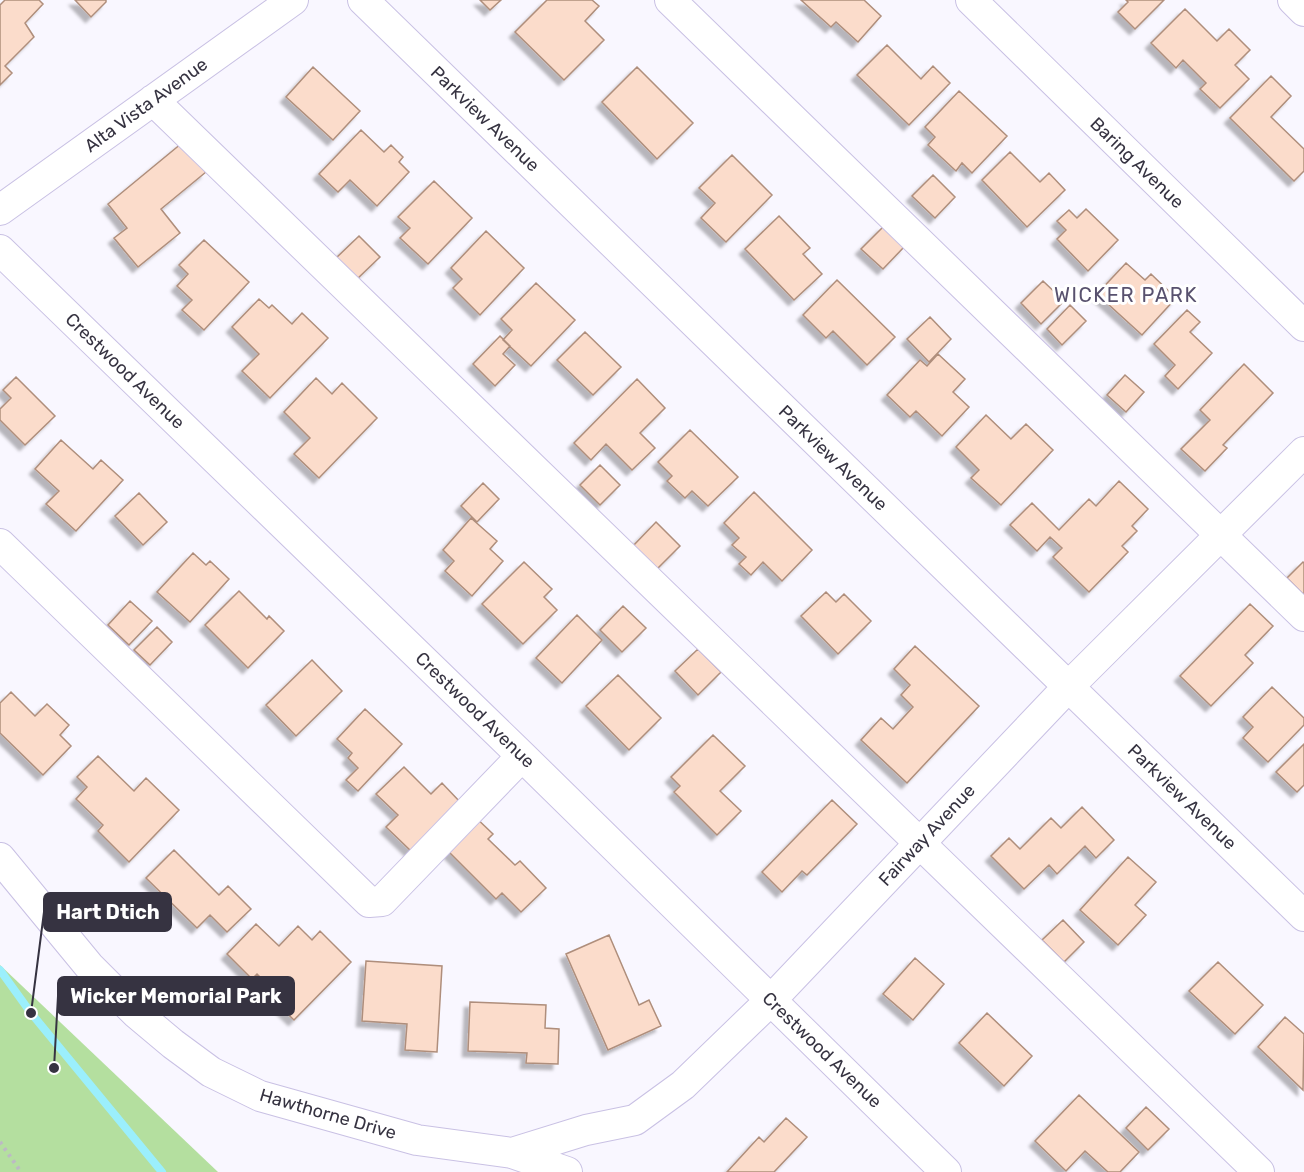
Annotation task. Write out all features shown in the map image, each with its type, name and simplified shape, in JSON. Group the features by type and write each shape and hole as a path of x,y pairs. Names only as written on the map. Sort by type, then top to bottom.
{"street":[{"name":"Alta Vista Avenue","path":"0,210 293,0"},
{"name":"Parkview Avenue","path":"363,0 1304,916"},
{"path":"670,0 1304,616"},
{"name":"Baring Avenue","path":"971,0 1304,326"},
{"path":"1293,0 1304,11"},
{"path":"153,100 1259,1172"},
{"name":"Crestwood Avenue","path":"0,250 522,756 946,1172"},
{"name":"Fairway Avenue","path":"512,1153 586,1130 635,1120 683,1085 771,1000 1068,687 1304,452"},
{"path":"0,544 369,902 382,901 522,756"},
{"name":"Hawthorne Drive","path":"0,858 89,966 112,990 173,1044 212,1072 260,1096 417,1140 512,1153 567,1172"}],"path":[{"path":"0,1142 21,1172"}],"green space":[{"path":"0,965 218,1172 0,1172"}],"building":[{"path":"5,0 39,0 43,4 25,23 34,37 5,66 12,73 0,85 0,5"},
{"path":"75,0 106,0 106,2 91,17"},
{"path":"480,0 501,0 490,10"},
{"path":"547,0 592,0 599,6 585,21 604,40 564,80 515,32"},
{"path":"801,0 864,0 881,16 858,42 836,22 831,27"},
{"path":"1126,0 1164,0 1135,29 1118,12 1128,2"},
{"path":"1185,9 1217,41 1229,29 1250,50 1235,65 1249,79 1220,108 1200,89 1206,83 1183,60 1176,68 1151,43"},
{"path":"887,45 921,79 933,66 950,83 909,125 857,75"},
{"path":"313,67 360,111 333,140 286,97"},
{"path":"637,67 693,123 657,159 602,102"},
{"path":"1271,76 1291,96 1271,117 1304,149 1304,171 1294,181 1230,118"},
{"path":"959,91 1007,136 972,173 962,163 956,171 928,145 935,137 925,127"},
{"path":"361,130 384,152 391,145 403,157 399,162 409,172 377,206 350,180 338,192 319,174"},
{"path":"182,143 206,172 161,209 180,233 138,267 114,238 127,228 108,204"},
{"path":"1010,152 1040,182 1049,173 1065,190 1027,227 982,180"},
{"path":"732,155 772,195 726,242 701,218 715,203 699,188"},
{"path":"933,175 955,197 935,218 912,196"},
{"path":"434,181 472,218 428,264 400,238 410,228 398,217"},
{"path":"1086,209 1118,240 1088,271 1057,239 1066,230 1057,221 1069,210 1077,218"},
{"path":"779,216 810,248 803,254 822,274 794,300 745,249"},
{"path":"884,226 905,246 883,269 861,249"},
{"path":"486,231 524,268 480,315 453,288 462,279 451,268"},
{"path":"359,236 380,257 356,280 335,259"},
{"path":"204,240 249,282 204,330 182,310 192,300 177,286 188,274 179,265"},
{"path":"1126,263 1145,280 1151,274 1176,298 1142,335 1097,294"},
{"path":"837,280 895,337 867,365 833,331 826,338 803,315"},
{"path":"1043,281 1064,301 1041,324 1021,303"},
{"path":"536,283 575,320 531,366 503,340 512,330 501,319"},
{"path":"259,299 269,308 272,305 292,324 302,313 328,338 270,398 242,371 259,354 232,327"},
{"path":"1070,305 1086,321 1062,345 1047,329"},
{"path":"1187,310 1200,322 1190,332 1212,353 1178,389 1165,376 1175,365 1154,344"},
{"path":"930,317 951,339 929,362 907,339"},
{"path":"585,332 621,367 593,395 557,360"},
{"path":"500,336 510,346 503,354 515,365 495,386 473,364"},
{"path":"938,354 965,379 953,392 969,407 942,436 916,411 910,417 887,395 920,360 927,366"},
{"path":"1244,364 1273,393 1223,445 1227,448 1205,471 1181,449 1210,420 1200,410"},
{"path":"1125,375 1144,392 1126,412 1107,395"},
{"path":"16,377 55,416 25,445 0,420 0,409 11,398 3,390"},
{"path":"316,378 332,394 342,383 377,418 319,478 294,454 310,438 284,412"},
{"path":"637,379 665,408 640,433 655,448 632,470 606,444 591,460 574,443"},
{"path":"986,415 1011,439 1026,424 1053,450 1001,505 971,478 979,470 956,447"},
{"path":"690,430 738,477 708,506 692,491 685,498 667,481 672,476 658,462"},
{"path":"61,440 93,469 101,460 123,480 76,531 46,504 59,491 35,469"},
{"path":"600,465 620,485 600,505 580,485"},
{"path":"1119,481 1148,509 1132,526 1137,531 1122,546 1128,552 1089,592 1053,557 1062,548 1050,537 1037,551 1010,525 1032,503 1059,530 1089,499 1096,506"},
{"path":"483,483 499,499 477,522 461,506"},
{"path":"754,492 812,550 782,581 763,562 751,575 739,564 746,557 732,545 739,538 724,523"},
{"path":"139,493 167,522 143,545 115,516"},
{"path":"471,518 497,541 490,549 503,561 472,596 445,571 454,561 443,550"},
{"path":"656,522 680,546 657,569 633,546"},
{"path":"193,553 206,565 210,561 229,579 190,622 157,592"},
{"path":"524,562 552,589 544,597 557,610 523,644 482,604"},
{"path":"1304,563 1304,595 1287,578"},
{"path":"239,591 267,619 269,616 284,631 248,668 205,625"},
{"path":"826,592 836,602 844,594 871,621 838,654 801,616"},
{"path":"130,601 152,621 129,645 108,625"},
{"path":"1250,604 1273,626 1245,655 1253,663 1211,706 1180,676"},
{"path":"623,606 646,628 622,652 600,630"},
{"path":"577,615 602,640 562,683 536,658"},
{"path":"157,627 172,642 150,665 134,650"},
{"path":"915,646 979,706 907,783 861,740 881,718 893,729 913,707 901,695 910,685 894,669"},
{"path":"698,649 721,672 698,695 675,671"},
{"path":"312,660 342,691 296,736 266,705"},
{"path":"618,675 661,718 629,750 586,706"},
{"path":"1272,687 1304,718 1304,725 1268,762 1243,738 1253,727 1243,717"},
{"path":"11,692 35,716 47,704 69,725 60,735 71,746 43,775 0,733 0,703"},
{"path":"365,709 402,744 358,791 346,780 358,768 348,758 352,753 337,739"},
{"path":"713,735 745,766 720,791 741,811 717,835 674,792 680,786 671,777"},
{"path":"1304,744 1304,785 1297,792 1276,772"},
{"path":"98,756 134,791 146,778 179,810 129,862 98,831 103,825 76,799 87,787 77,777"},
{"path":"404,767 431,794 442,783 461,803 412,852 386,827 398,815 376,794"},
{"path":"832,800 857,824 807,875 802,871 782,892 762,872"},
{"path":"1082,807 1114,840 1096,858 1085,846 1057,874 1049,865 1024,889 991,856 1009,838 1020,849 1051,818 1061,828"},
{"path":"471,813 493,834 488,839 515,865 520,861 546,888 521,912 502,893 496,899 441,844"},
{"path":"174,850 219,895 228,886 251,909 227,932 210,915 197,928 146,878"},
{"path":"1128,857 1156,882 1135,905 1146,915 1118,945 1080,910"},
{"path":"1063,920 1084,942 1064,962 1042,940"},
{"path":"256,924 279,946 298,926 312,940 320,931 351,962 294,1020 266,993 271,988 257,974 252,979 227,954"},
{"path":"609,935 639,1005 649,1000 661,1026 608,1050 566,954"},
{"path":"915,958 944,984 913,1020 883,994"},
{"path":"366,961 442,966 437,1052 405,1050 407,1024 362,1021"},
{"path":"1218,962 1263,1005 1235,1034 1189,991"},
{"path":"470,1002 546,1005 545,1028 559,1029 558,1064 526,1063 527,1053 468,1051"},
{"path":"987,1013 1032,1056 1004,1086 959,1043"},
{"path":"1285,1017 1304,1034 1303,1090 1258,1047"},
{"path":"1079,1095 1139,1152 1120,1172 1108,1172 1085,1151 1066,1171 1035,1141"},
{"path":"1146,1107 1169,1129 1148,1150 1126,1128"},
{"path":"786,1118 807,1137 774,1172 727,1172 759,1137 764,1142"}],"waterway":[{"path":"0,970 31,1013 162,1172"}],"place":[{"name":"Hart Dtich","path":"31,1013"},
{"name":"Wicker Memorial Park","path":"54,1068"}],"district":[{"name":"WICKER PARK","path":"1126,295"}]}
